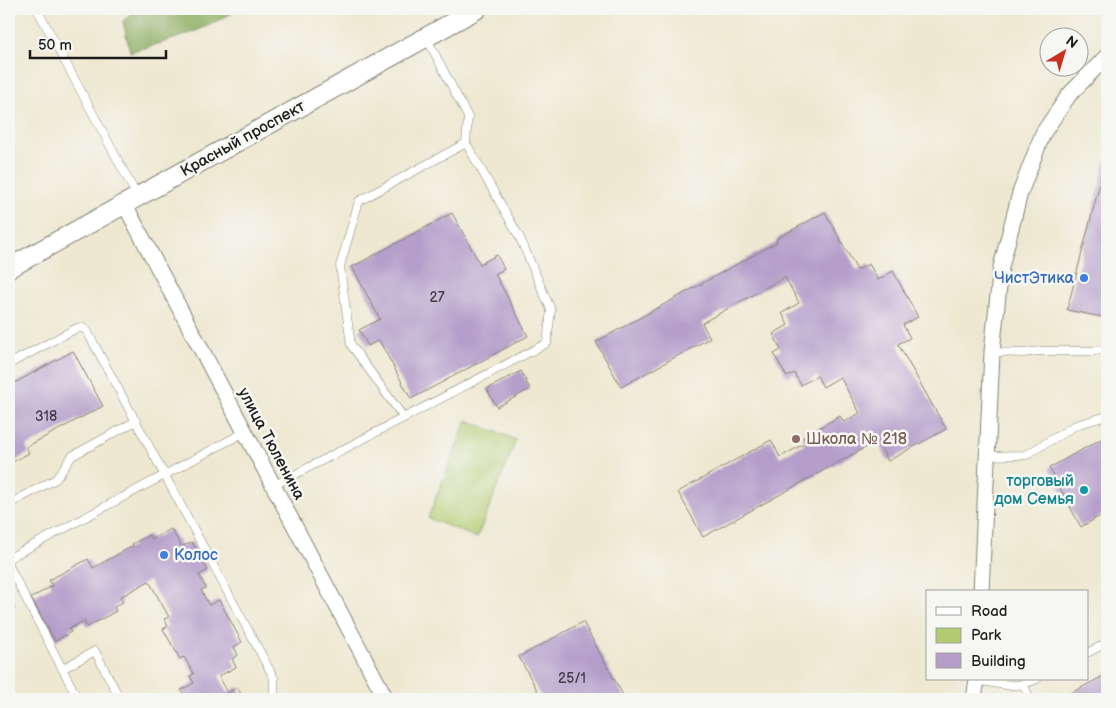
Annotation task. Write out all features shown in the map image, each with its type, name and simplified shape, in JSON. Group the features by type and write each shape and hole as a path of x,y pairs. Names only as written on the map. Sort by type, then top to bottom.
{"street":[{"name":"Красный проспект","path":"9,268 477,9"},
{"path":"981,590 992,352 1000,267 1011,223 1026,176 1043,133 1069,95 1107,56"},
{"name":"улица Тюленина","path":"131,201 245,432 386,699"},
{"path":"974,699 977,680"}],"lane":[{"path":"37,9 131,201"},
{"path":"273,486 547,343 551,310 520,238 466,144 468,117 426,37"},
{"path":"404,418 351,346 340,266 359,201 466,144"},
{"path":"9,364 77,328 83,328 89,334 274,678 274,699"},
{"path":"992,352 1095,351 1107,348"},
{"path":"988,456 1026,455 1076,425 1107,416"},
{"path":"9,504 56,479 72,456 136,421"},
{"path":"9,558 245,432"},
{"path":"9,566 78,699"},
{"path":"1088,652 1107,643"},
{"path":"62,669 95,651 120,699"},
{"path":"977,680 1008,686 1024,686 1035,680"},
{"path":"1024,686 1030,699"}],"green space":[{"path":"135,9 238,9 199,30 130,52 123,21"},
{"path":"467,420 516,440 477,538 428,518"}],"building":[{"path":"1107,156 1107,318 1067,310"},
{"path":"825,212 857,270 869,264 878,280 893,271 918,317 903,325 910,338 898,344 946,429 888,461 877,441 703,537 678,492 771,440 780,457 806,443 803,437 840,416 844,422 860,413 840,377 823,387 817,376 801,385 794,373 787,377 774,354 781,350 773,334 788,325 782,313 799,303 785,277 702,323 710,338 621,387 596,342 777,242 776,239"},
{"path":"452,213 480,264 497,255 504,269 495,274 528,336 411,399 379,340 368,346 359,330 380,319 352,267"},
{"path":"73,351 103,406 26,447 29,453 9,464 9,386"},
{"path":"521,371 530,389 497,407 487,389"},
{"name":"торговый дом Семья","path":"1103,438 1107,447 1107,512 1081,527 1049,468"},
{"path":"171,529 182,547 192,542 208,570 199,575 206,588 201,590 209,605 219,600 242,642 234,647 238,655 232,659 236,667 219,676 228,693 237,687 244,699 180,699 185,697 181,690 194,683 190,676 194,674 184,657 180,659 163,629 168,626 164,619 169,617 149,581 120,597 123,602 114,607 116,611 87,627 84,621 69,629 71,632 55,641 31,598 52,586 49,580 88,559 93,568 149,535 152,539"},
{"path":"9,598 15,608 9,611"},
{"path":"583,622 625,699 542,699 519,657"},
{"path":"1107,674 1107,699 1060,699 1090,683"}],"place":[{"name":"ЧистЭтика","path":"1084,278"},
{"name":"Школа № 218","path":"796,439"},
{"name":"торговый дом Семья","path":"1084,490"},
{"name":"Колос","path":"164,555"}]}
